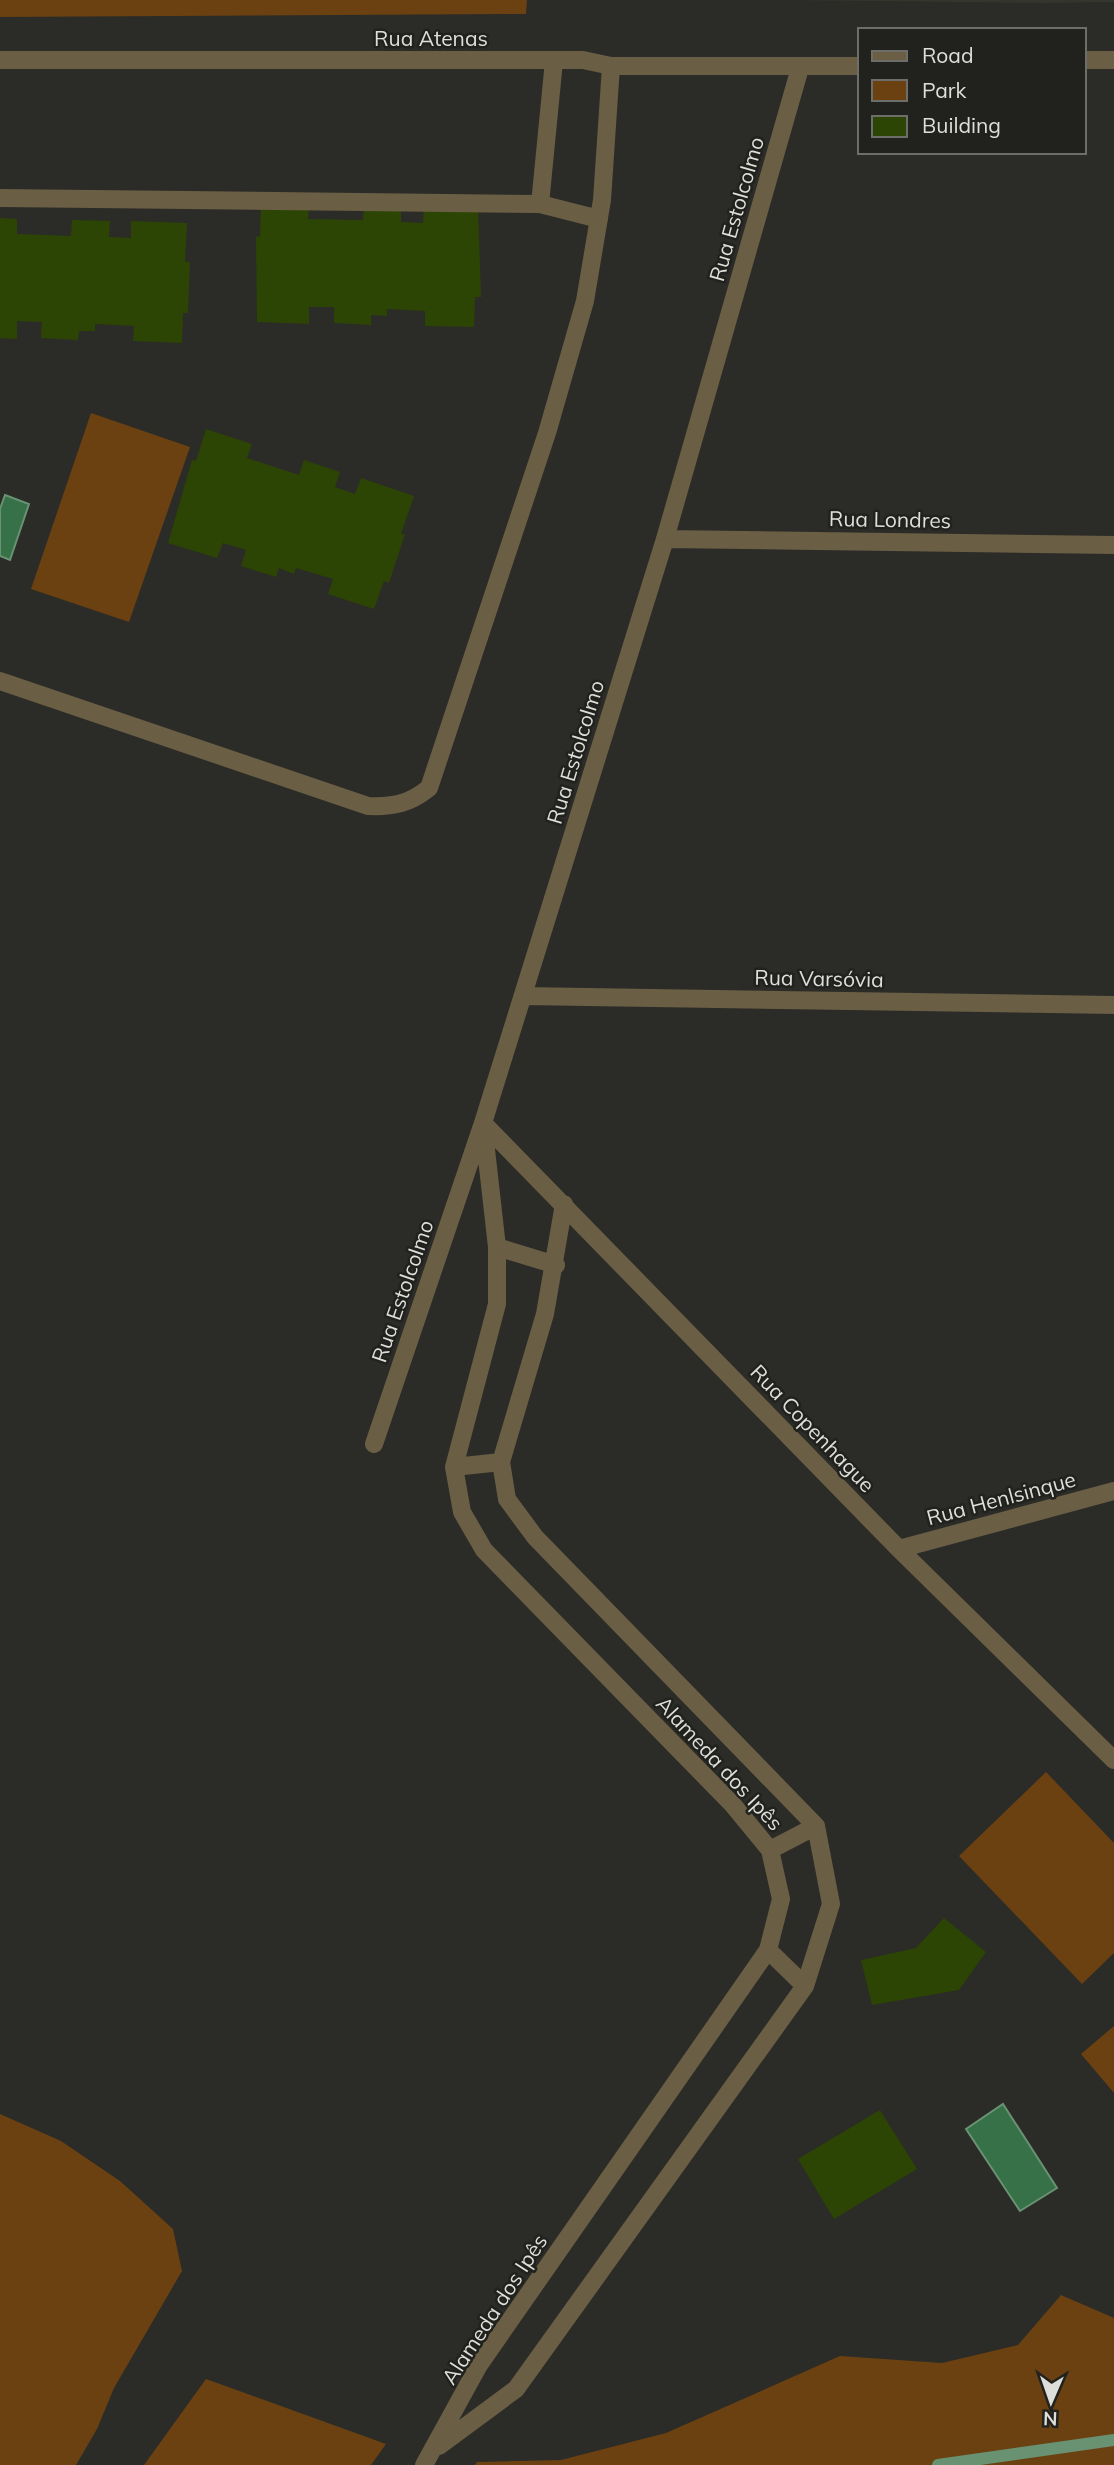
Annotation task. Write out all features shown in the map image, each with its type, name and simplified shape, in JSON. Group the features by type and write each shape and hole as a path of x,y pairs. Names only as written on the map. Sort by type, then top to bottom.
{"street":[{"name":"Rua Atenas","path":"0,60 583,60 611,66 858,66"},
{"path":"1086,61 1114,60"},
{"path":"540,204 554,61"},
{"path":"0,681 368,806 390,807 412,801 429,788 547,433 584,301 599,219 611,66"},
{"name":"Rua Estolcolmo","path":"374,1444 484,1123 665,539 800,68"},
{"path":"0,198 540,204 599,219"},
{"name":"Rua Londres","path":"665,539 1114,545"},
{"name":"Rua Varsóvia","path":"523,996 1114,1005"},
{"name":"Rua Copenhague","path":"484,1123 899,1549 1114,1760"},
{"name":"Alameda dos Ipês","path":"424,2465 436,2448 479,2365 768,1950 781,1899 770,1850 733,1805 484,1550 463,1512 454,1467 497,1304 497,1247 484,1123"},
{"name":"Alameda dos Ipês","path":"436,2448 516,2389 805,1986 831,1904 816,1826 535,1537 507,1499 501,1462 545,1314 556,1265 564,1204"},
{"path":"497,1247 556,1265"},
{"path":"454,1467 501,1462"},
{"name":"Rua Henlsinque","path":"899,1549 1114,1491"},
{"path":"770,1850 816,1826"},
{"path":"768,1950 805,1986"}],"shaded area":[{"path":"778,0 1114,0 1114,2 1043,3"},
{"path":"5,495 29,504 10,560 0,556 0,509"},
{"path":"1003,2104 1057,2188 1020,2211 966,2129"}],"green space":[{"path":"0,0 527,0 526,14 0,17"},
{"path":"91,413 190,447 129,622 31,589"},
{"path":"1046,1772 1114,1843 1114,1953 1082,1984 959,1856"},
{"path":"1114,2026 1114,2093 1081,2054"},
{"path":"0,2114 61,2141 120,2181 173,2229 182,2271 114,2388 97,2429 76,2465 0,2465"},
{"path":"1061,2295 1114,2318 1114,2465 475,2465 477,2462 561,2460 666,2433 840,2356 942,2363 1018,2345"},
{"path":"206,2379 386,2444 371,2465 144,2465"}],"building":[{"path":"261,202 309,203 308,219 363,220 364,205 401,206 401,222 423,223 424,206 478,207 481,297 475,297 474,327 425,326 425,311 387,309 387,316 371,315 371,325 334,323 334,307 309,307 309,324 257,322 256,236 260,237"},
{"path":"0,218 17,219 17,234 71,236 72,220 110,221 109,237 131,238 131,221 187,223 185,262 190,262 188,313 183,313 182,343 133,341 134,326 95,324 95,331 79,331 78,340 41,338 42,322 17,321 17,339 0,338"},
{"path":"206,429 252,444 247,458 299,475 304,460 340,472 335,487 355,494 361,478 414,496 389,583 384,581 374,609 328,594 333,579 296,568 294,574 279,568 276,577 241,566 246,550 223,543 217,558 168,543 192,460 196,461"},
{"path":"944,1918 986,1952 959,1990 872,2005 861,1960 916,1948"},
{"path":"880,2110 917,2169 834,2219 798,2159"}],"waterway":[{"path":"938,2465 1114,2440"}]}
